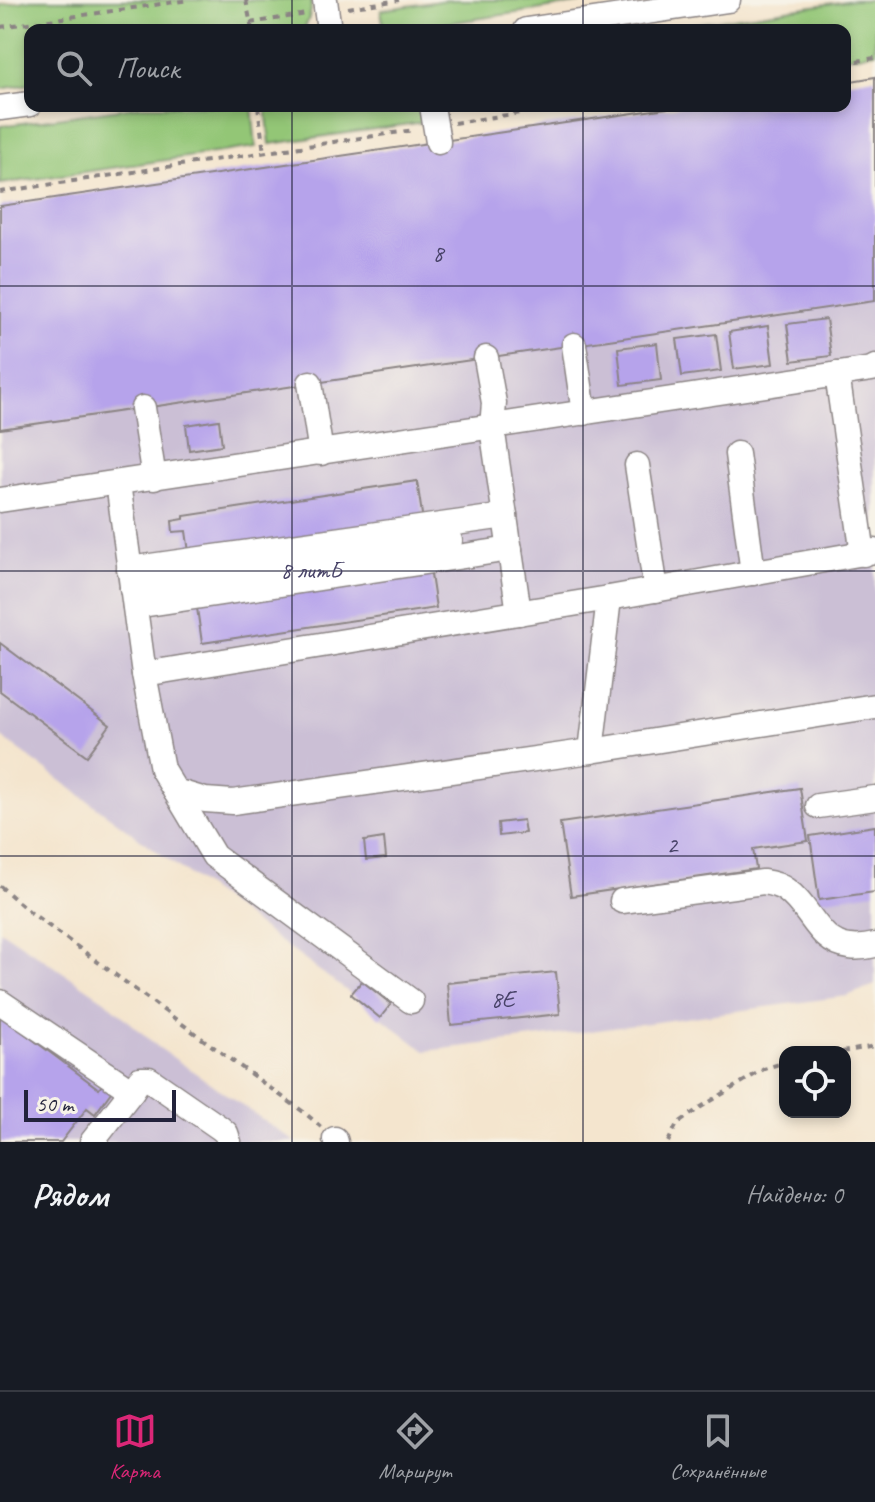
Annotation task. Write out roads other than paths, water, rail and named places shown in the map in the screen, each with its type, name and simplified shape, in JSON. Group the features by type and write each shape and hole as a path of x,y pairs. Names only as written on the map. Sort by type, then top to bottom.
{"street":[{"path":"325,0 328,24"},
{"path":"558,24 652,6 728,0"},
{"path":"0,108 24,105"},
{"path":"574,345 584,413"},
{"path":"486,358 494,403 492,427 519,613"},
{"path":"0,500 875,367"},
{"path":"144,674 869,553 866,506 837,374"},
{"path":"310,383 321,453"},
{"path":"143,408 154,478"},
{"path":"737,454 753,573"},
{"path":"637,465 656,590"},
{"path":"118,483 144,674 162,769 214,856 411,1001"},
{"path":"132,588 508,533"},
{"path":"132,588 508,533"},
{"path":"591,751 609,598"},
{"path":"175,791 205,800 233,802 591,751 875,706"},
{"path":"818,806 875,798"},
{"path":"622,901 763,882 775,884 788,890 817,926 837,944 848,947 875,945"},
{"path":"0,1002 132,1091"},
{"path":"92,1142 140,1079 149,1079 220,1128 229,1142"}]}
